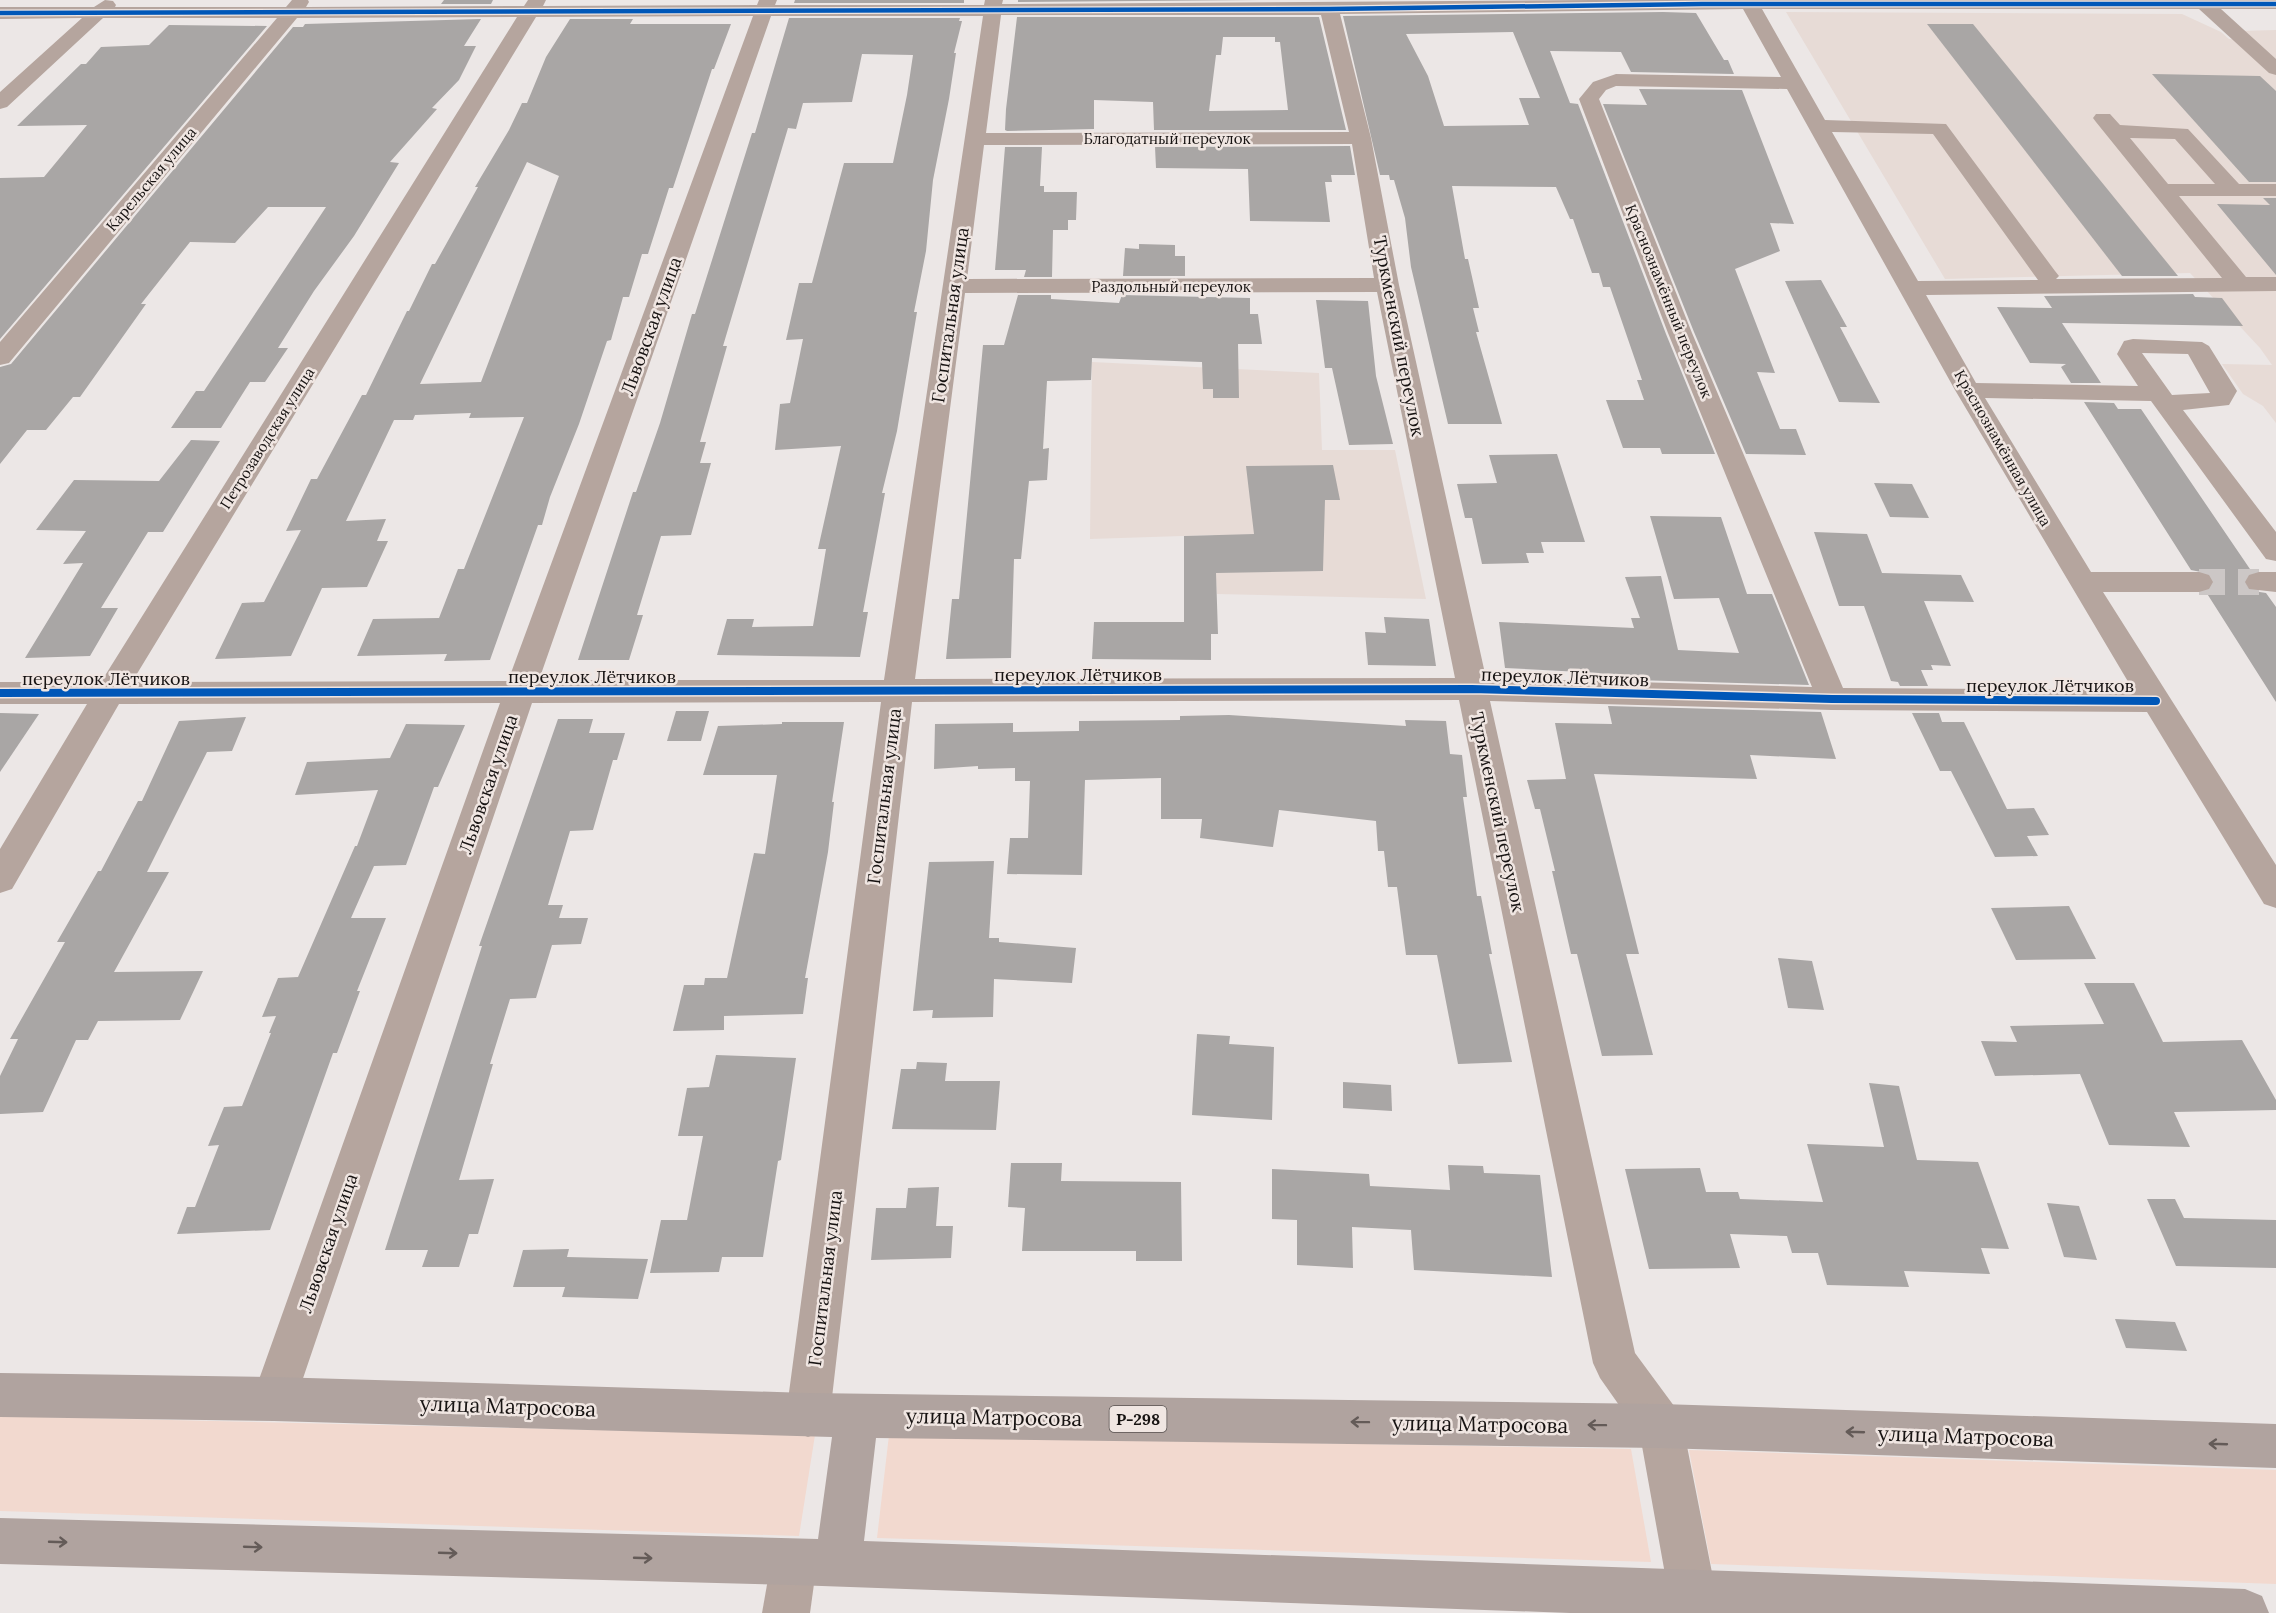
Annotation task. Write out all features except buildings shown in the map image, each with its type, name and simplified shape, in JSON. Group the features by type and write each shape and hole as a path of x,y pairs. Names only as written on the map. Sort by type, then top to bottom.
{"highway":[{"name":"улица Матросова","path":"0,1395 274,1399 808,1415 1661,1426 2276,1446"},
{"path":"816,1563 857,1415"},
{"path":"0,1541 816,1563 1695,1604 2244,1613"}],"street":[{"path":"0,13 105,7 297,6 994,5 1329,9 1749,2 2276,4"},
{"name":"Краснознамённая улица","path":"1749,2 1968,390 2082,582 2275,891"},
{"path":"2203,3 2276,69"},
{"name":"Львовская улица","path":"274,1399 520,691 766,5"},
{"name":"Госпитальная улица","path":"808,1415 898,689 994,5"},
{"name":"Карельская улица","path":"0,358 297,6"},
{"name":"Петрозаводская улица","path":"0,879 110,692 534,6"},
{"path":"0,104 105,7"},
{"name":"Туркменский переулок","path":"1329,9 1360,138 1387,285 1615,1362 1661,1426"},
{"name":"Краснознамённый переулок","path":"1793,83 1616,80 1602,83 1593,89 1589,99 1680,333 1833,699"},
{"path":"2233,190 2181,133 2108,125 2239,284"},
{"path":"1817,126 1940,128 2047,276"},
{"name":"Благодатный переулок","path":"974,139 1360,138"},
{"path":"2162,190 2276,190"},
{"path":"1912,288 2276,284"},
{"name":"Раздольный переулок","path":"954,286 1387,285"},
{"path":"1968,390 2161,398 2276,552"},
{"path":"2082,582 2199,582"},
{"name":"переулок Лётчиков","path":"0,693 1472,689 1833,699 2156,701"},
{"path":"1661,1426 1695,1604"},
{"path":"786,1613 816,1563"}],"shaded area":[{"path":"1786,12 2182,14 2221,32 2229,39 2250,40 2240,31 2276,30 2276,423 2263,406 2243,394 2222,364 2272,365 2260,348 2190,273 1945,279"},
{"path":"1092,362 1319,373 1322,450 1395,450 1426,599 1217,594 1213,535 1090,539"},
{"path":"0,1416 815,1435 799,1536 0,1511"},
{"path":"889,1435 1631,1449 1651,1562 877,1538"},
{"path":"1689,1450 2276,1470 2276,1584 1711,1564"}],"tunnel":[{"path":"2199,582 2259,582"}],"cycle path":[{"path":"0,13 1329,9 1702,4 2276,4"},
{"path":"0,693 1472,689 1832,699 2156,701"}]}
